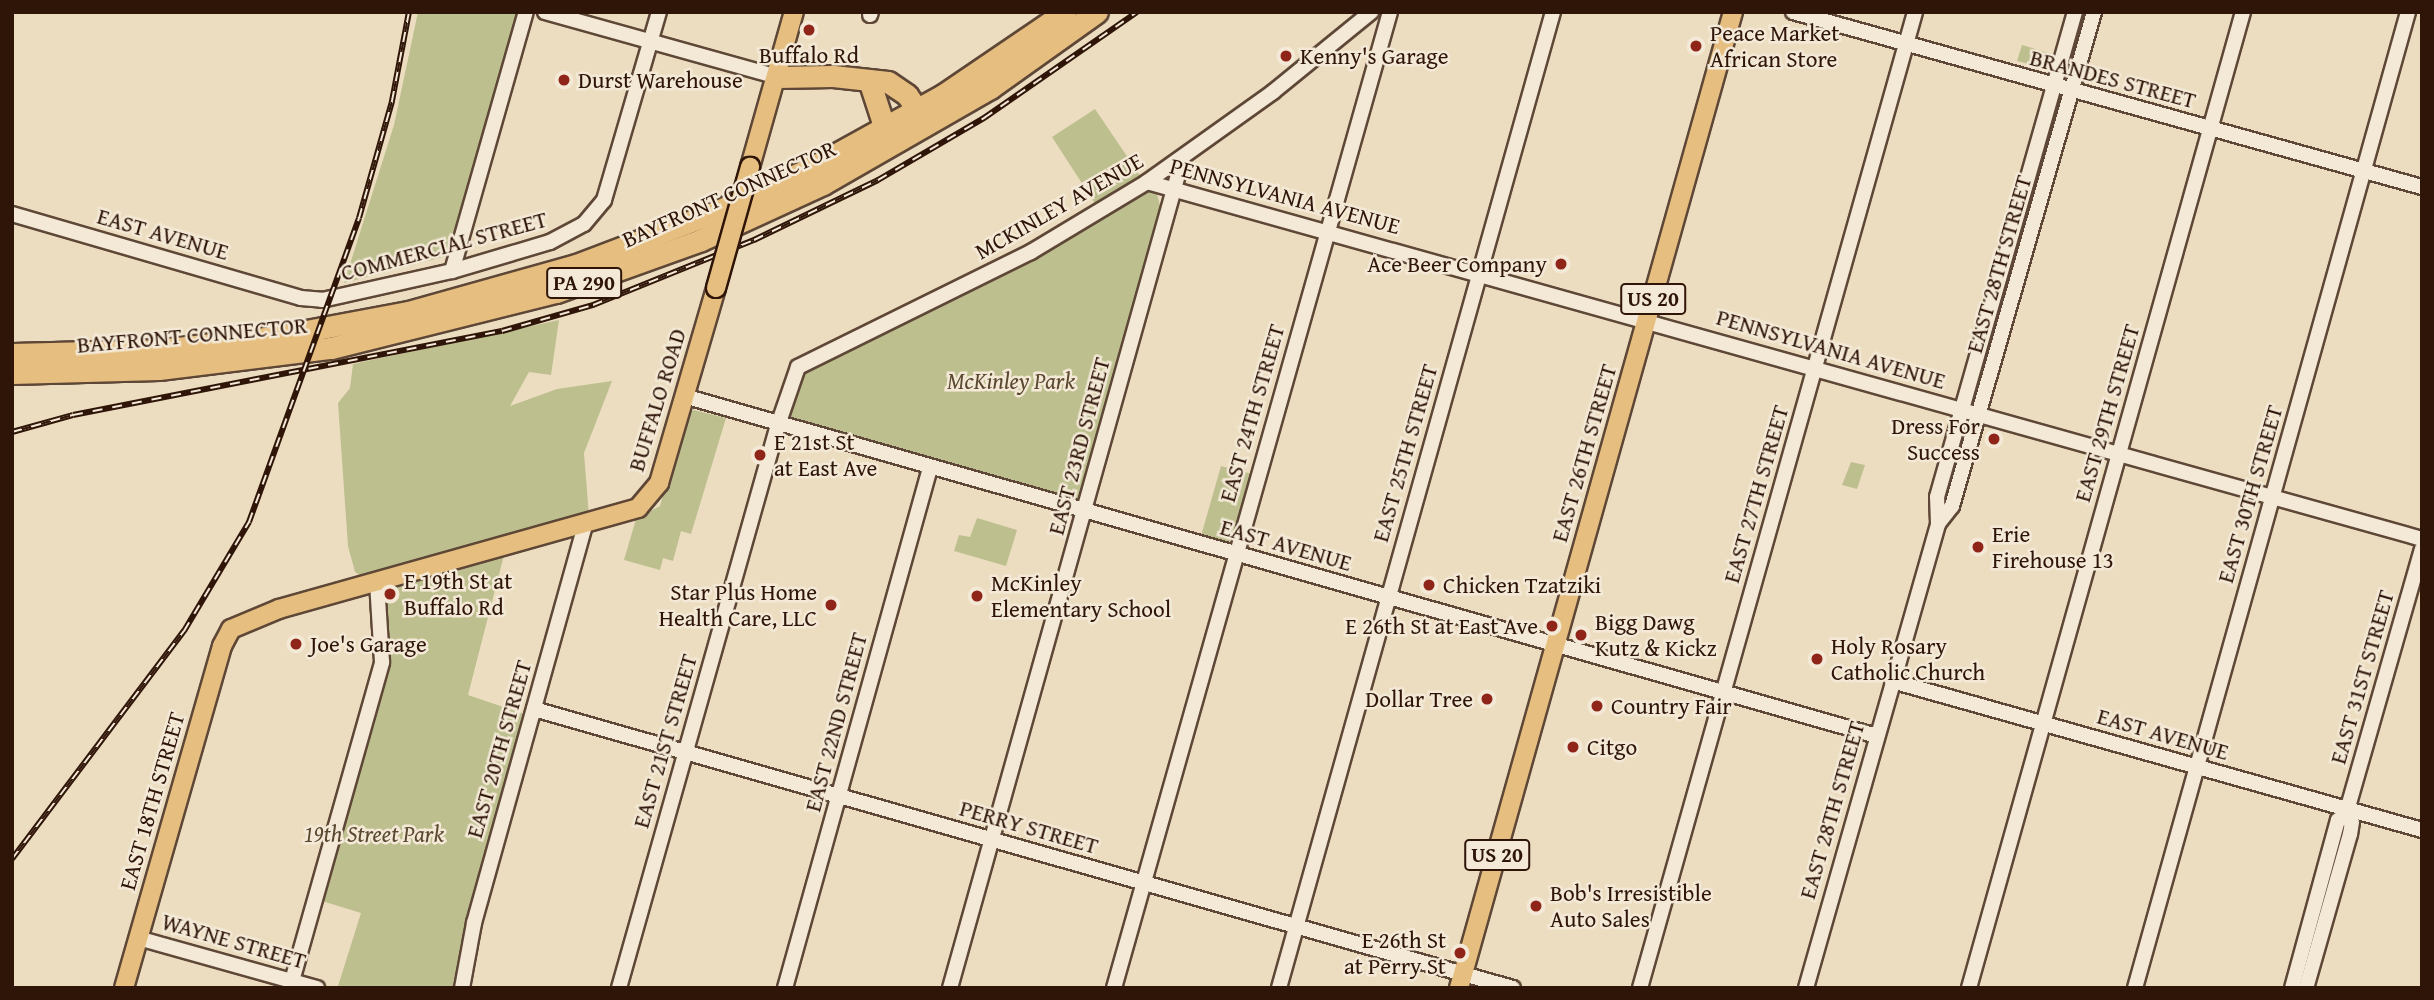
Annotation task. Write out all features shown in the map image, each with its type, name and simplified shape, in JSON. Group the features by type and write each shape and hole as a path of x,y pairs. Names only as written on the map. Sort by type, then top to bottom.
{"highway":[{"name":"BAYFRONT CONNECTOR","path":"12,354 218,344 351,324 482,294 576,265 718,212 885,129 923,118 1065,12"},
{"name":"BAYFRONT CONNECTOR","path":"12,373 80,373 236,362 331,348 481,314 701,240 823,184 923,118 1097,12"},
{"path":"778,77 869,80 897,86 923,118"},
{"path":"869,80 885,129"}],"main road":[{"name":"BUFFALO ROAD","path":"231,629 279,608 626,513 650,497 684,396 778,77 794,12"},
{"name":"EAST 26TH STREET","path":"1461,981 1733,12"},
{"name":"EAST 18TH STREET","path":"124,988 222,646 231,629"}],"street":[{"path":"452,271 526,12"},
{"path":"545,12 778,77"},
{"path":"651,42 659,12"},
{"name":"MCKINLEY AVENUE","path":"778,425 801,364 1011,262 1147,182 1183,158 1371,12"},
{"name":"EAST 24TH STREET","path":"1114,988 1390,12"},
{"name":"EAST 25TH STREET","path":"1279,988 1553,12"},
{"name":"BRANDES STREET","path":"1793,12 2422,187"},
{"name":"EAST 27TH STREET","path":"1640,988 1915,12"},
{"name":"EAST 28TH STREET","path":"1806,988 1938,524 1937,497 2075,12"},
{"name":"EAST 28TH STREET","path":"1938,524 1952,506 2094,12"},
{"name":"EAST 29TH STREET","path":"1969,988 2242,12"},
{"name":"EAST 30TH STREET","path":"2135,988 2408,12"},
{"name":"COMMERCIAL STREET","path":"301,298 334,299 452,271 561,238 593,216 608,191 651,42"},
{"name":"EAST 23RD STREET","path":"950,988 1183,158"},
{"name":"PENNSYLVANIA AVENUE","path":"1147,182 2422,539"},
{"name":"EAST AVENUE","path":"12,214 301,298"},
{"name":"EAST AVENUE","path":"684,396 778,425 1877,736"},
{"name":"EAST 21ST STREET","path":"619,988 778,425"},
{"name":"EAST 22ND STREET","path":"785,988 930,468"},
{"name":"EAST 20TH STREET","path":"462,988 474,923 586,525"},
{"name":"EAST 31ST STREET","path":"2292,988 2338,820 2346,812 2422,549"},
{"path":"291,984 382,662 377,582"},
{"name":"EAST AVENUE","path":"1892,681 2346,812 2422,830"},
{"name":"PERRY STREET","path":"534,709 1296,926 1461,981 1513,988"},
{"name":"EAST 31ST STREET","path":"2306,988 2350,834 2352,822 2346,812"},
{"name":"WAYNE STREET","path":"138,938 291,984 317,988"}],"green space":[{"path":"418,12 518,12 447,256 344,283 394,125"},
{"path":"2022,45 2052,54 2049,69 2017,61"},
{"path":"1095,109 1141,177 1096,205 1052,137"},
{"name":"McKinley Park","path":"1145,191 1157,194 1161,209 1078,502 790,418 802,376 813,365 970,291"},
{"path":"559,320 551,375 529,372 510,406 557,389 612,381 584,453 589,516 364,578 355,572 348,546 338,403 350,388 353,364"},
{"path":"694,410 726,418 691,534 681,531 673,561 663,558 660,570 624,560 636,519 660,506 685,415"},
{"path":"1851,462 1865,465 1857,489 1842,485"},
{"path":"1221,466 1252,474 1233,539 1226,543 1201,536"},
{"path":"977,518 1017,530 1006,566 954,551 959,535 970,537"},
{"name":"19th Street Park","path":"504,555 468,695 527,715 458,988 338,986 361,913 322,901 390,655 387,592 391,586"}],"railway":[{"path":"12,859 184,631 249,522 359,218 392,101 409,12"},
{"path":"12,432 73,415 502,331 593,305 754,240 878,180 984,118 1137,12"}],"place":[{"name":"Buffalo Rd","path":"809,30"},
{"name":"Peace Market African Store","path":"1696,46"},
{"name":"Kenny's Garage","path":"1286,56"},
{"name":"Durst Warehouse","path":"564,80"},
{"name":"Ace Beer Company","path":"1561,264"},
{"name":"Dress For Success","path":"1994,439"},
{"name":"E 21st St at East Ave","path":"760,455"},
{"name":"Erie Firehouse 13","path":"1978,547"},
{"name":"Chicken Tzatziki","path":"1429,585"},
{"name":"E 19th St at Buffalo Rd","path":"390,594"},
{"name":"McKinley Elementary School","path":"977,596"},
{"name":"Star Plus Home Health Care, LLC","path":"831,605"},
{"name":"E 26th St at East Ave","path":"1552,626"},
{"name":"Bigg Dawg Kutz & Kickz","path":"1581,635"},
{"name":"Joe's Garage","path":"296,644"},
{"name":"Holy Rosary Catholic Church","path":"1817,659"},
{"name":"Dollar Tree","path":"1487,699"},
{"name":"Country Fair","path":"1597,706"},
{"name":"Citgo","path":"1573,747"},
{"name":"Bob's Irresistible Auto Sales","path":"1536,906"},
{"name":"E 26th St at Perry St","path":"1460,953"}]}
